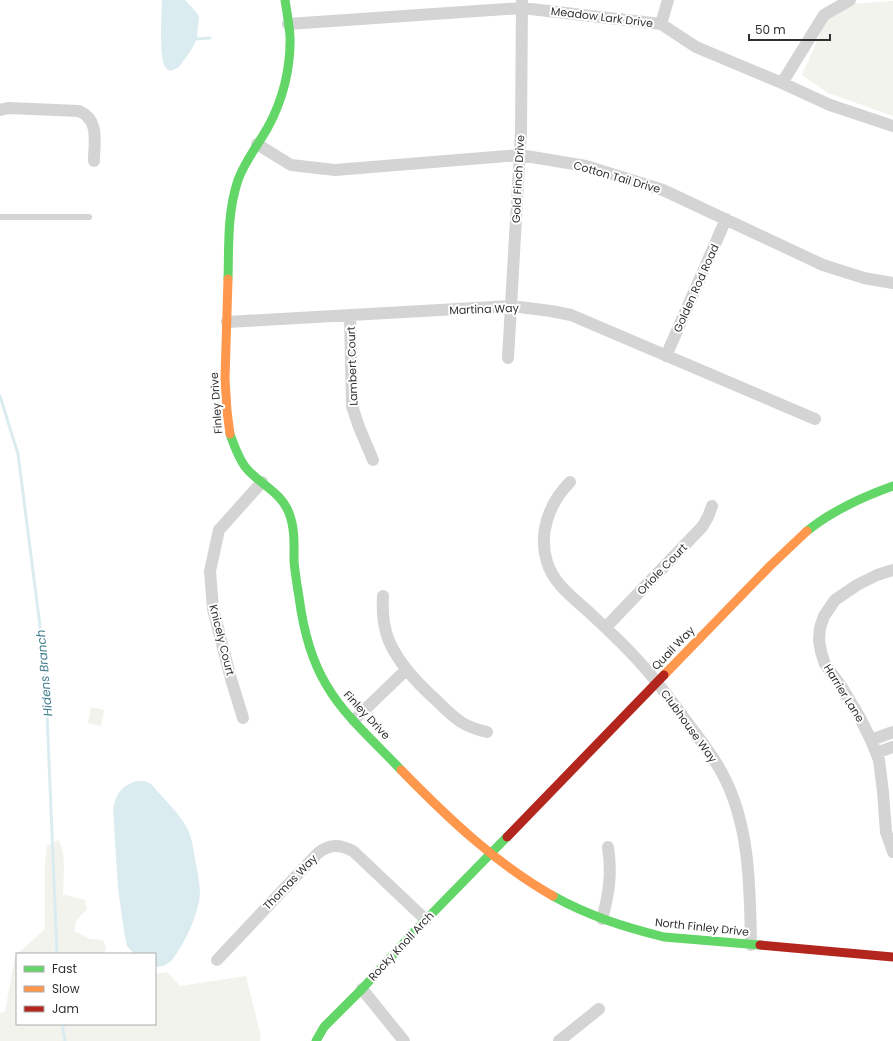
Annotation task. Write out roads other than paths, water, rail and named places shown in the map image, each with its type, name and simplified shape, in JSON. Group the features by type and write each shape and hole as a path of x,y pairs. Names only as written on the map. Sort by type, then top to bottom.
{"street":[{"name":"Finley Drive","path":"285,0 291,42 285,82 273,116 245,164 234,191 228,228 229,278 225,388 230,436 246,468 283,501 289,512 294,534 298,594 304,623 321,677 341,707 429,798"},
{"path":"661,24 668,0"},
{"path":"782,83 824,15 850,0"},
{"name":"Meadow Lark Drive","path":"288,24 522,4 661,24 696,47 830,105 893,126"},
{"name":"Gold Finch Drive","path":"508,358 521,132 522,4"},
{"path":"0,110 8,108 79,111 86,114 94,125 94,161"},
{"name":"Cotton Tail Drive","path":"257,144 291,165 335,170 520,154 586,166 663,190 823,265 864,278 893,283"},
{"name":"Golden Rod Road","path":"666,356 726,219"},
{"name":"Martina Way","path":"227,322 511,306 551,311 571,316 814,419"},
{"name":"Lambert Court","path":"350,315 352,406 373,460"},
{"name":"Knicely Court","path":"243,718 212,609 210,571 218,530 262,482"},
{"name":"Clubhouse Way","path":"570,482 557,498 550,510 544,538 544,551 547,563 561,586 606,627 657,682 714,759 729,786 737,808 742,829 747,864 751,944"},
{"name":"Quail Way","path":"490,854 798,538 818,522 839,509 862,497 893,486"},
{"name":"Oriole Court","path":"606,627 702,527 712,506"},
{"name":"Harrier Lane","path":"893,570 877,575 857,585 835,600 824,616 820,628 819,640 825,664 859,716 879,760 886,832 893,852"},
{"path":"383,596 382,611 388,640 406,670 450,714 462,723 487,732"},
{"path":"354,720 406,670"},
{"path":"871,740 893,732"},
{"path":"876,753 893,747"},
{"name":"North Finley Drive","path":"429,798 446,816 490,854 540,889 570,905 602,919 634,930 664,937 893,957"},
{"name":"Thomas Way","path":"217,960 318,853 329,847 344,846 353,851 426,920"},
{"path":"602,919 607,902 610,880 610,858 608,848"},
{"name":"Rocky Knoll Arch","path":"316,1041 324,1027 490,854"},
{"path":"362,989 404,1041"},
{"path":"559,1041 598,1009"}],"lane":[{"path":"0,216 89,217"}],"waterway":[{"path":"196,39 210,38"},
{"name":"Hidens Branch","path":"0,396 18,454 45,665 57,953"},
{"name":"Hidens Branch","path":"62,1025 65,1041"}]}
